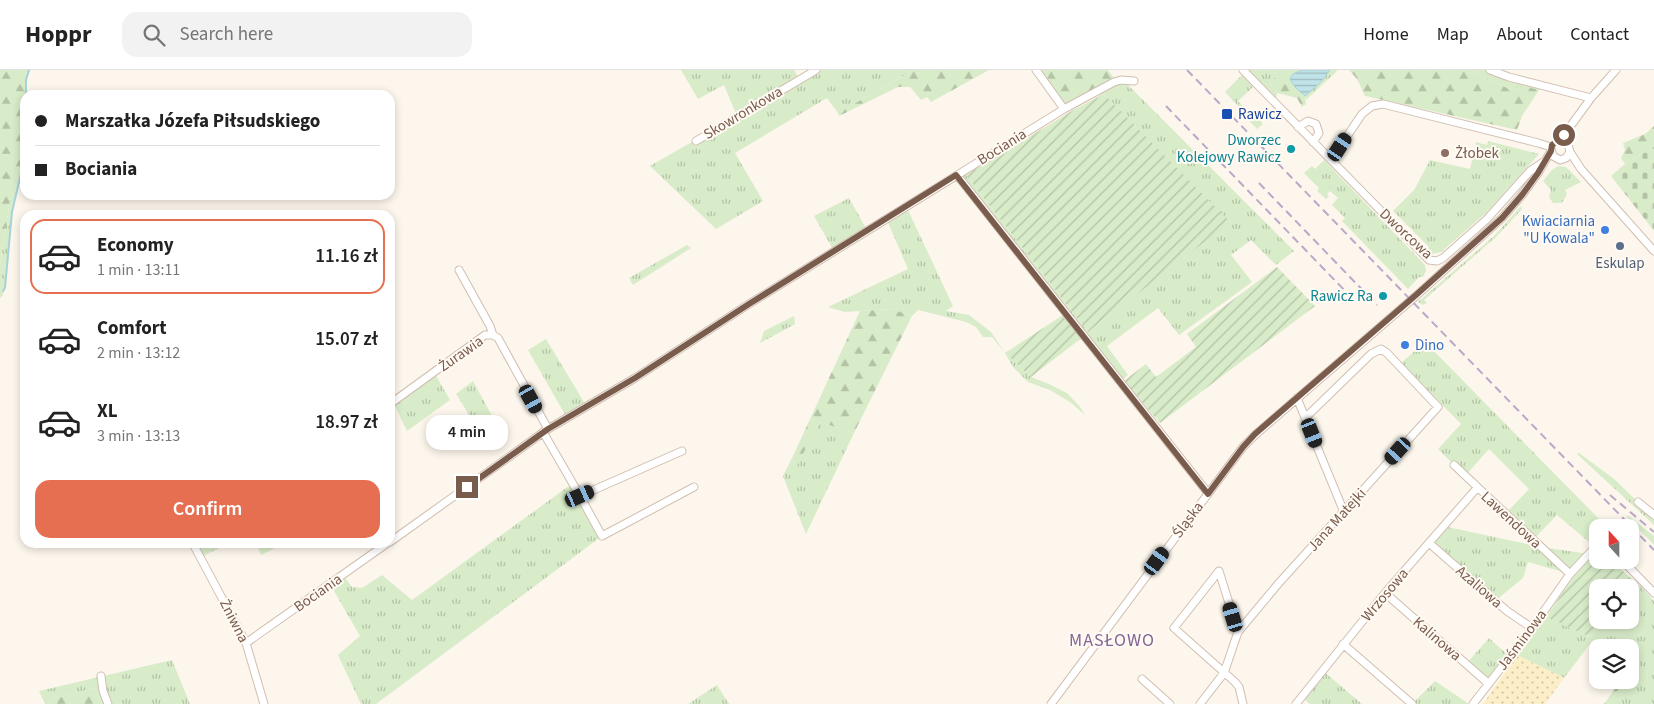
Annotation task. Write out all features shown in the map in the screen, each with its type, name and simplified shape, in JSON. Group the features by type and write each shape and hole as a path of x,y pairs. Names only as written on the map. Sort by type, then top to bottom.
{"street":[{"name":"Skowronkowa","path":"696,141 816,70"},
{"path":"1036,70 1064,108"},
{"name":"Dworcowa","path":"1243,70 1429,260 1440,260 1487,220 1530,171 1545,160"},
{"path":"1490,70 1509,77 1591,98"},
{"path":"1538,173 1551,149 1591,98 1616,70"},
{"name":"Bociania","path":"395,538 546,431 635,378 761,296 1064,108 1114,82 1121,80 1134,82"},
{"path":"1331,160 1362,114 1372,106 1383,104 1538,142 1551,149 1553,156 1580,169"},
{"path":"1298,127 1308,121 1316,124 1319,133 1313,142"},
{"path":"1574,122 1568,144 1570,152 1580,169 1654,251"},
{"path":"1558,141 1568,144"},
{"path":"1538,173 1549,164 1569,155 1570,152"},
{"name":"Śląska","path":"1051,704 1249,441 1502,218 1538,173"},
{"path":"956,175 1208,494"},
{"path":"459,270 490,326 493,335"},
{"name":"Żurawia","path":"395,400 485,335 493,335 498,338 546,431"},
{"name":"Jana Matejki","path":"1200,704 1224,674 1238,632 1278,584 1438,407 1384,350 1381,350 1372,354 1305,418"},
{"path":"1297,398 1344,512"},
{"path":"546,431 602,536 694,487"},
{"path":"580,496 682,451"},
{"name":"Lawendowa","path":"1454,465 1570,574"},
{"name":"Wrzosowa","path":"1296,704 1343,644 1477,488"},
{"path":"1638,502 1654,515"},
{"name":"Azaliowa","path":"1429,543 1507,611 1532,628"},
{"name":"Żniwna","path":"195,548 246,643 264,704"},
{"name":"Bociania","path":"246,643 381,548"},
{"name":"Jaśminowa","path":"1473,704 1532,628 1570,574 1589,554"},
{"path":"1631,569 1654,593"},
{"path":"1238,632 1219,570 1174,628 1235,682 1243,704"},
{"name":"Kalinowa","path":"1385,594 1489,684"},
{"path":"1343,644 1412,704"},
{"path":"101,676 103,691 108,704"},
{"path":"1142,679 1170,704"}],"green space":[{"path":"0,70 30,70 26,80 26,90 20,90 20,178 10,200 0,264"},
{"path":"681,70 794,70 800,79 816,70 914,70 838,113 827,98 735,153 763,201 716,229 650,166 737,116 724,85 698,99"},
{"path":"914,70 989,70 931,102 927,97 921,100 910,87 898,87 839,116 838,113"},
{"path":"1039,70 1108,70 1114,78 1114,82 1064,109"},
{"path":"1248,70 1275,70 1276,76 1270,83 1277,93 1276,100"},
{"path":"1275,70 1302,70 1293,74 1295,87 1305,96 1306,104 1302,107 1297,98 1277,93 1270,83 1276,76"},
{"path":"1330,70 1338,70 1306,100 1305,96 1321,82"},
{"path":"1349,70 1471,70 1511,90 1524,86 1539,90 1522,116 1517,130 1365,96 1357,79"},
{"path":"1471,70 1490,70 1542,85 1539,90 1524,86 1511,90"},
{"path":"1242,75 1253,87 1238,101 1257,121 1270,110 1272,111 1257,129 1225,92"},
{"path":"1125,82 1294,251 1276,265 1251,240 1231,255 1252,282 1179,335 1158,308 1107,346 1128,375 1120,382 957,175 962,172 966,175 1088,332 1229,222 1104,94 1100,96 1098,91"},
{"path":"1104,94 1230,222 1088,332 966,175 1075,109"},
{"path":"1654,126 1654,147 1625,164 1621,158 1625,150 1623,143 1645,134"},
{"path":"1488,141 1539,154 1486,213 1441,252 1432,254 1426,250 1429,247 1393,211 1414,190 1430,160 1470,169 1476,142 1487,145"},
{"path":"1654,147 1654,231 1611,176 1625,164"},
{"path":"1324,160 1425,265 1426,271 1423,277 1419,277 1408,289 1342,221 1345,218 1332,205 1338,198 1330,191 1326,199 1317,191 1319,188 1304,173 1312,166 1315,169"},
{"path":"1558,166 1566,167 1581,182 1565,190 1567,194 1562,203 1553,203 1549,197 1551,190 1543,181"},
{"path":"20,178 12,212 5,288 0,298 0,264 10,200"},
{"path":"849,198 867,230 834,251 814,216"},
{"path":"906,206 953,306 946,311 969,315 991,332 1005,353 992,337 983,337 976,327 966,322 918,310 912,316 892,309 845,312 828,307 908,269 886,218"},
{"path":"1521,206 1522,209 1497,236 1424,300 1427,303 1423,305 1418,302 1494,236"},
{"path":"687,245 691,248 633,285 629,278"},
{"path":"1277,267 1315,306 1160,423 1124,381 1146,364 1156,377 1196,347 1187,334"},
{"path":"892,309 912,316 854,433 820,422 796,467 792,458 860,311"},
{"path":"1066,313 1084,336 1031,377 1005,353"},
{"path":"794,316 795,324 760,343 764,331"},
{"path":"546,339 587,407 567,418 528,350"},
{"path":"1425,342 1599,519 1589,519 1589,542 1557,515 1533,540 1505,514 1529,489 1489,449 1465,476 1438,449 1461,424 1401,363"},
{"path":"1005,353 1031,377 1067,393 1085,415 1070,402 1050,390 1028,382 1013,367"},
{"path":"434,372 450,400 407,431 395,406 395,401"},
{"path":"473,381 497,425 481,434 456,394"},
{"path":"820,422 854,433 806,534 783,476 792,458 796,466"},
{"path":"1579,453 1614,479 1654,515 1654,525 1577,454"},
{"path":"573,483 602,536 376,704 361,704 338,655 360,636 330,584 343,575 352,587 362,588 382,575 412,600"},
{"path":"1639,524 1654,536 1654,545 1639,529"},
{"path":"1443,526 1541,547 1589,554 1570,574 1528,562 1523,578 1495,601 1429,543"},
{"path":"195,548 219,548 201,557"},
{"path":"258,548 275,548 261,555"},
{"path":"1589,558 1589,569 1620,569 1632,579 1589,579 1589,629 1598,629 1590,637 1546,617 1574,576"},
{"path":"1639,585 1654,601 1654,704 1609,704 1619,689 1639,689 1639,639 1589,639 1589,645 1564,678 1517,655 1546,617 1590,637 1598,629 1639,629"},
{"path":"1489,638 1510,657 1489,684 1466,664"},
{"path":"172,660 190,704 102,704 95,688 48,700 50,704 45,704 39,691"},
{"path":"1322,670 1362,704 1310,704 1302,697"},
{"path":"1435,681 1469,704 1412,704"},
{"path":"717,685 729,704 688,704"},
{"path":"95,688 102,704 50,704 48,700"},
{"path":"1615,689 1619,689 1609,704 1604,704"}],"sand":[{"path":"1517,655 1564,678 1545,704 1483,704"}],"water":[{"path":"1302,70 1330,70 1321,82 1305,96 1295,87 1290,79 1293,74"}],"waterway":[{"path":"26,90 29,70"},
{"path":"3,291 5,288 12,212 20,178"}],"railway":[{"path":"1187,70 1654,550"},
{"path":"1166,106 1351,297"},
{"path":"1259,183 1377,305"},
{"path":"1610,495 1654,532"}],"place":[{"name":"Rawicz","path":"1227,114"},
{"name":"Dworzec Kolejowy Rawicz","path":"1291,149"},
{"name":"Żłobek","path":"1445,153"},
{"name":"Kwiaciarnia \"U Kowala\"","path":"1605,230"},
{"name":"Eskulap","path":"1620,246"},
{"name":"Rawicz Ra","path":"1383,296"},
{"name":"Dino","path":"1405,345"}],"district":[{"name":"MASŁOWO","path":"1112,640"}],"route":[{"path":"467,487 548,429 635,378 718,326 749,304 956,175 1208,494 1230,463 1255,434 1416,295 1509,211 1538,173 1551,151 1552,145 1564,135"}]}
